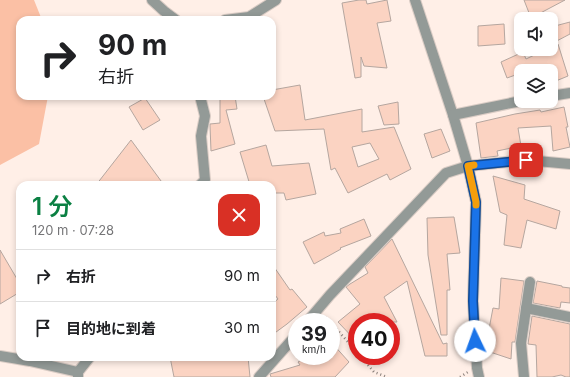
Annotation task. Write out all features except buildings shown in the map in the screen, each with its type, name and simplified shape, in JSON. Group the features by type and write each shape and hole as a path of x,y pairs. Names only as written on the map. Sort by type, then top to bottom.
{"street":[{"path":"152,0 166,16"},
{"path":"251,16 276,0"},
{"path":"414,0 453,115 468,166 476,202 473,301 477,368 479,377"},
{"path":"558,95 570,93"},
{"path":"201,100 206,116 201,136 204,181"},
{"path":"453,115 514,102"},
{"path":"315,313 446,173 468,166 526,160 570,164"},
{"path":"524,377 521,343 530,282"},
{"path":"526,308 570,317"},
{"path":"276,358 288,344"},
{"path":"0,356 16,359"},
{"path":"30,361 78,374 87,361"},
{"path":"259,377 273,361"}],"path":[{"path":"340,333 348,342"},
{"path":"368,365 374,372 387,377"}],"shaded area":[{"path":"0,0 34,0 40,16 16,16 16,100 47,100 39,144 0,165"}],"slow traffic":[{"path":"474,165 468,166 476,205"}],"route":[{"path":"475,341 473,301 476,202 468,166 526,160"}]}
